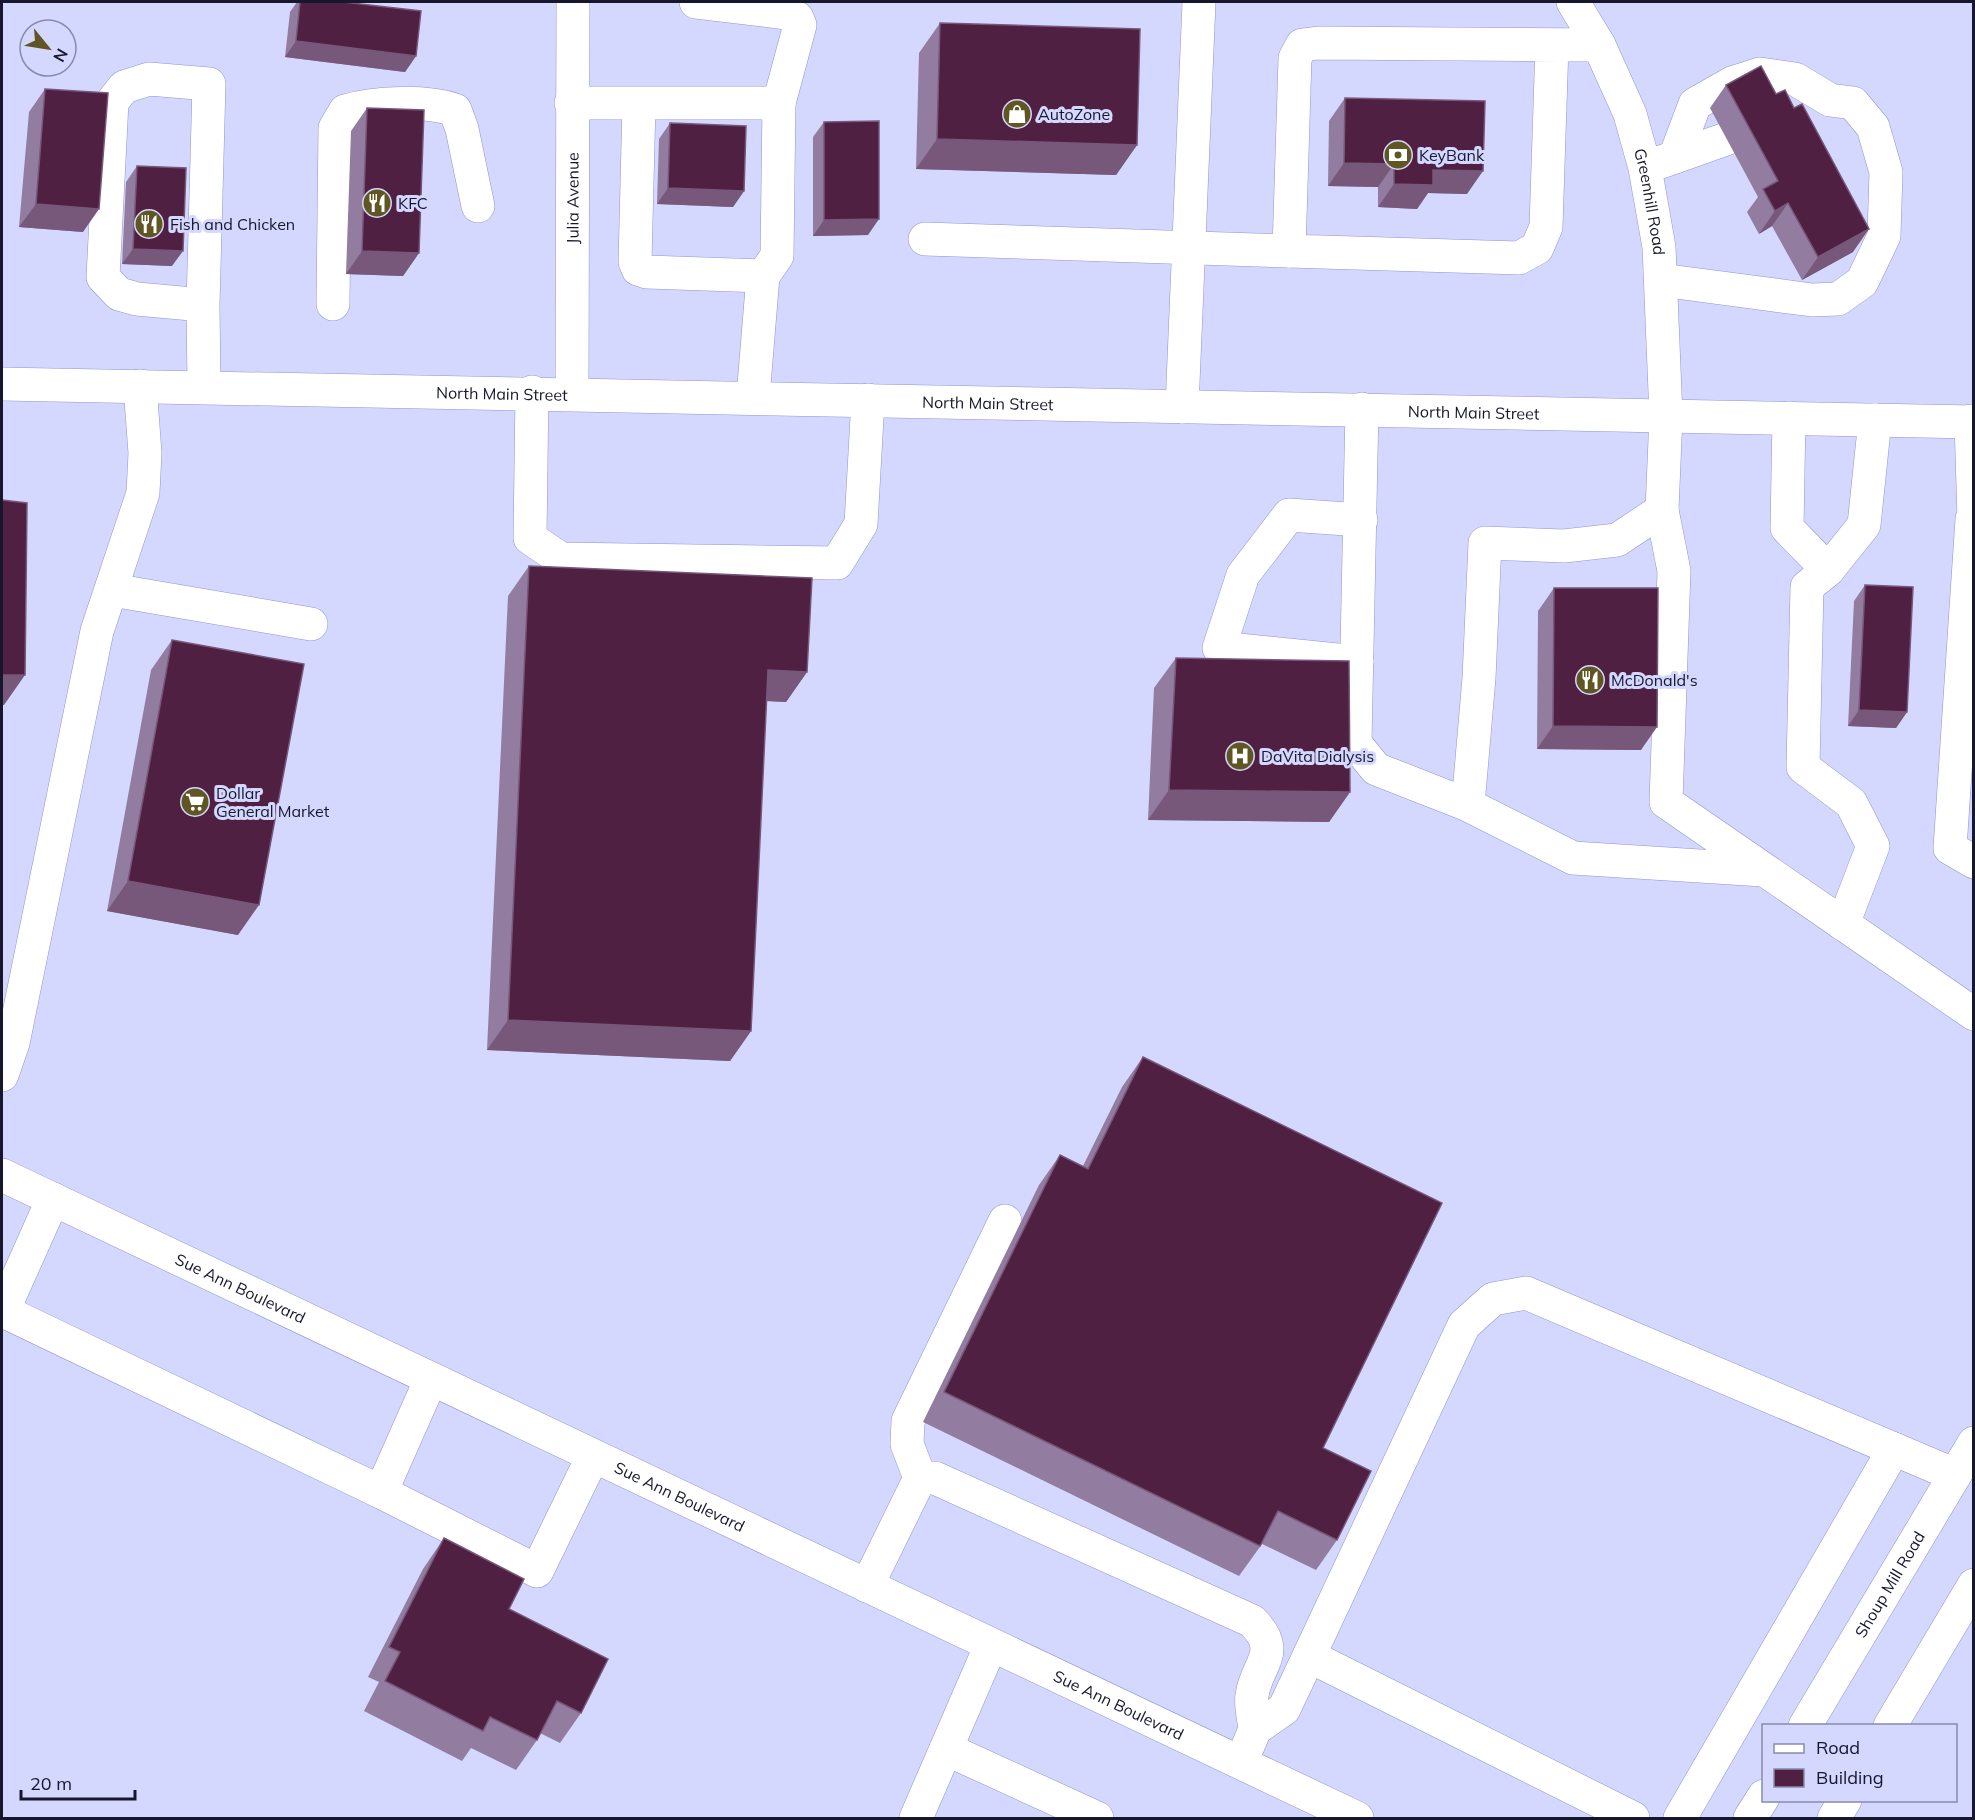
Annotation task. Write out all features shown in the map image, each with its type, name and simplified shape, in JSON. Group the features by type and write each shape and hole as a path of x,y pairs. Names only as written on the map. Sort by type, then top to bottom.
{"main road":[{"name":"Julia Avenue","path":"572,393 573,2"},
{"path":"696,2 787,13 796,18 800,25 779,103 777,256 763,276 753,397"},
{"path":"1182,407 1199,2"},
{"name":"Greenhill Road","path":"1573,2 1599,45 1630,114 1700,149 1659,247 1666,416 1662,510 1674,571 1666,802 1764,870"},
{"path":"1289,251 1294,58 1302,45 1318,43 1599,45"},
{"path":"926,239 1519,258 1537,248 1546,227 1552,45"},
{"path":"1700,149 1695,104 1732,83 1760,74 1795,79 1804,110"},
{"path":"203,305 138,299 119,294 103,277 111,102 124,87 148,79 209,84 203,305 204,387"},
{"path":"1661,280 1812,300 1838,299 1862,282 1884,236 1886,172 1873,127 1853,103 1804,110 1779,100 1754,107"},
{"path":"571,103 779,103"},
{"path":"639,104 635,262 639,268 647,273 763,276"},
{"path":"333,304 335,128 345,111 364,105 441,105 455,110 462,129 478,206"},
{"name":"North Main Street","path":"2,384 532,392 1972,422"},
{"path":"2,1075 13,1043 97,631 143,493 145,453 140,386"},
{"path":"532,392 530,538 561,559 837,563 861,524 868,400"},
{"path":"1362,409 1354,743 1376,769 1468,805 1573,858 1764,870 1974,1014"},
{"path":"1789,418 1787,528 1828,570"},
{"path":"1843,924 1873,846 1851,803 1803,767 1807,587 1828,570 1864,525 1875,420"},
{"path":"1972,422 1973,519 1950,848 1974,862"},
{"path":"1468,805 1479,678 1485,543 1518,542 1564,546 1617,540 1662,510"},
{"path":"1357,662 1219,648 1243,575 1289,515 1361,520"},
{"path":"112,590 311,624"},
{"name":"Sue Ann Boulevard","path":"2,1175 1357,1818"},
{"path":"52,1199 3,1311 381,1492 537,1571 593,1456"},
{"path":"867,1586 920,1478 907,1443 908,1421 1005,1221"},
{"path":"1255,1729 1284,1709 1464,1325 1493,1299 1526,1293 1955,1475"},
{"path":"381,1492 431,1379"},
{"name":"Shoup Mill Road","path":"1806,1724 1974,1443"},
{"path":"1680,1818 1894,1449"},
{"path":"920,1478 935,1478 1252,1621 1265,1634 1268,1658 1252,1696 1255,1729 1240,1763"},
{"path":"1891,1724 1974,1585"},
{"path":"916,1818 991,1645"},
{"path":"1309,1656 1633,1818"},
{"path":"946,1749 1096,1818"},
{"path":"1750,1818 1762,1799"},
{"path":"1834,1818 1844,1802"}],"building":[{"path":"300,2 343,2 421,11 416,56 296,41"},
{"name":"AutoZone","path":"940,23 1140,29 1137,145 937,139"},
{"path":"1761,66 1776,94 1785,90 1794,108 1802,104 1869,229 1818,257 1788,203 1775,211 1763,189 1778,181 1726,85"},
{"path":"45,89 108,93 99,209 36,204"},
{"name":"KeyBank","path":"1345,98 1485,101 1483,171 1433,170 1433,185 1394,184 1394,164 1344,163"},
{"name":"KFC","path":"367,108 424,110 419,253 362,251"},
{"path":"879,121 879,219 824,220 824,122"},
{"path":"670,123 746,126 744,191 668,188"},
{"name":"Fish and Chicken","path":"137,166 186,168 183,251 133,249"},
{"path":"2,500 27,503 25,675 2,675"},
{"path":"529,566 812,578 807,672 768,670 751,1031 508,1020"},
{"path":"1865,585 1913,587 1907,712 1859,710"},
{"name":"McDonald's","path":"1554,588 1658,588 1657,727 1553,726"},
{"name":"Dollar General Market","path":"172,640 304,664 259,905 128,881"},
{"name":"DaVita Dialysis","path":"1176,658 1349,661 1350,792 1169,790"},
{"path":"1143,1057 1442,1203 1323,1448 1371,1471 1337,1540 1278,1511 1260,1546 944,1392 1060,1155 1088,1169"},
{"path":"444,1538 524,1579 509,1609 608,1659 581,1713 557,1701 537,1740 490,1717 483,1731 385,1681 400,1652 389,1647"}],"place":[{"name":"AutoZone","path":"1017,114"},
{"name":"KeyBank","path":"1398,155"},
{"name":"KFC","path":"377,203"},
{"name":"Fish and Chicken","path":"149,224"},
{"name":"McDonald's","path":"1590,680"},
{"name":"DaVita Dialysis","path":"1240,756"},
{"name":"Dollar General Market","path":"195,802"}]}
